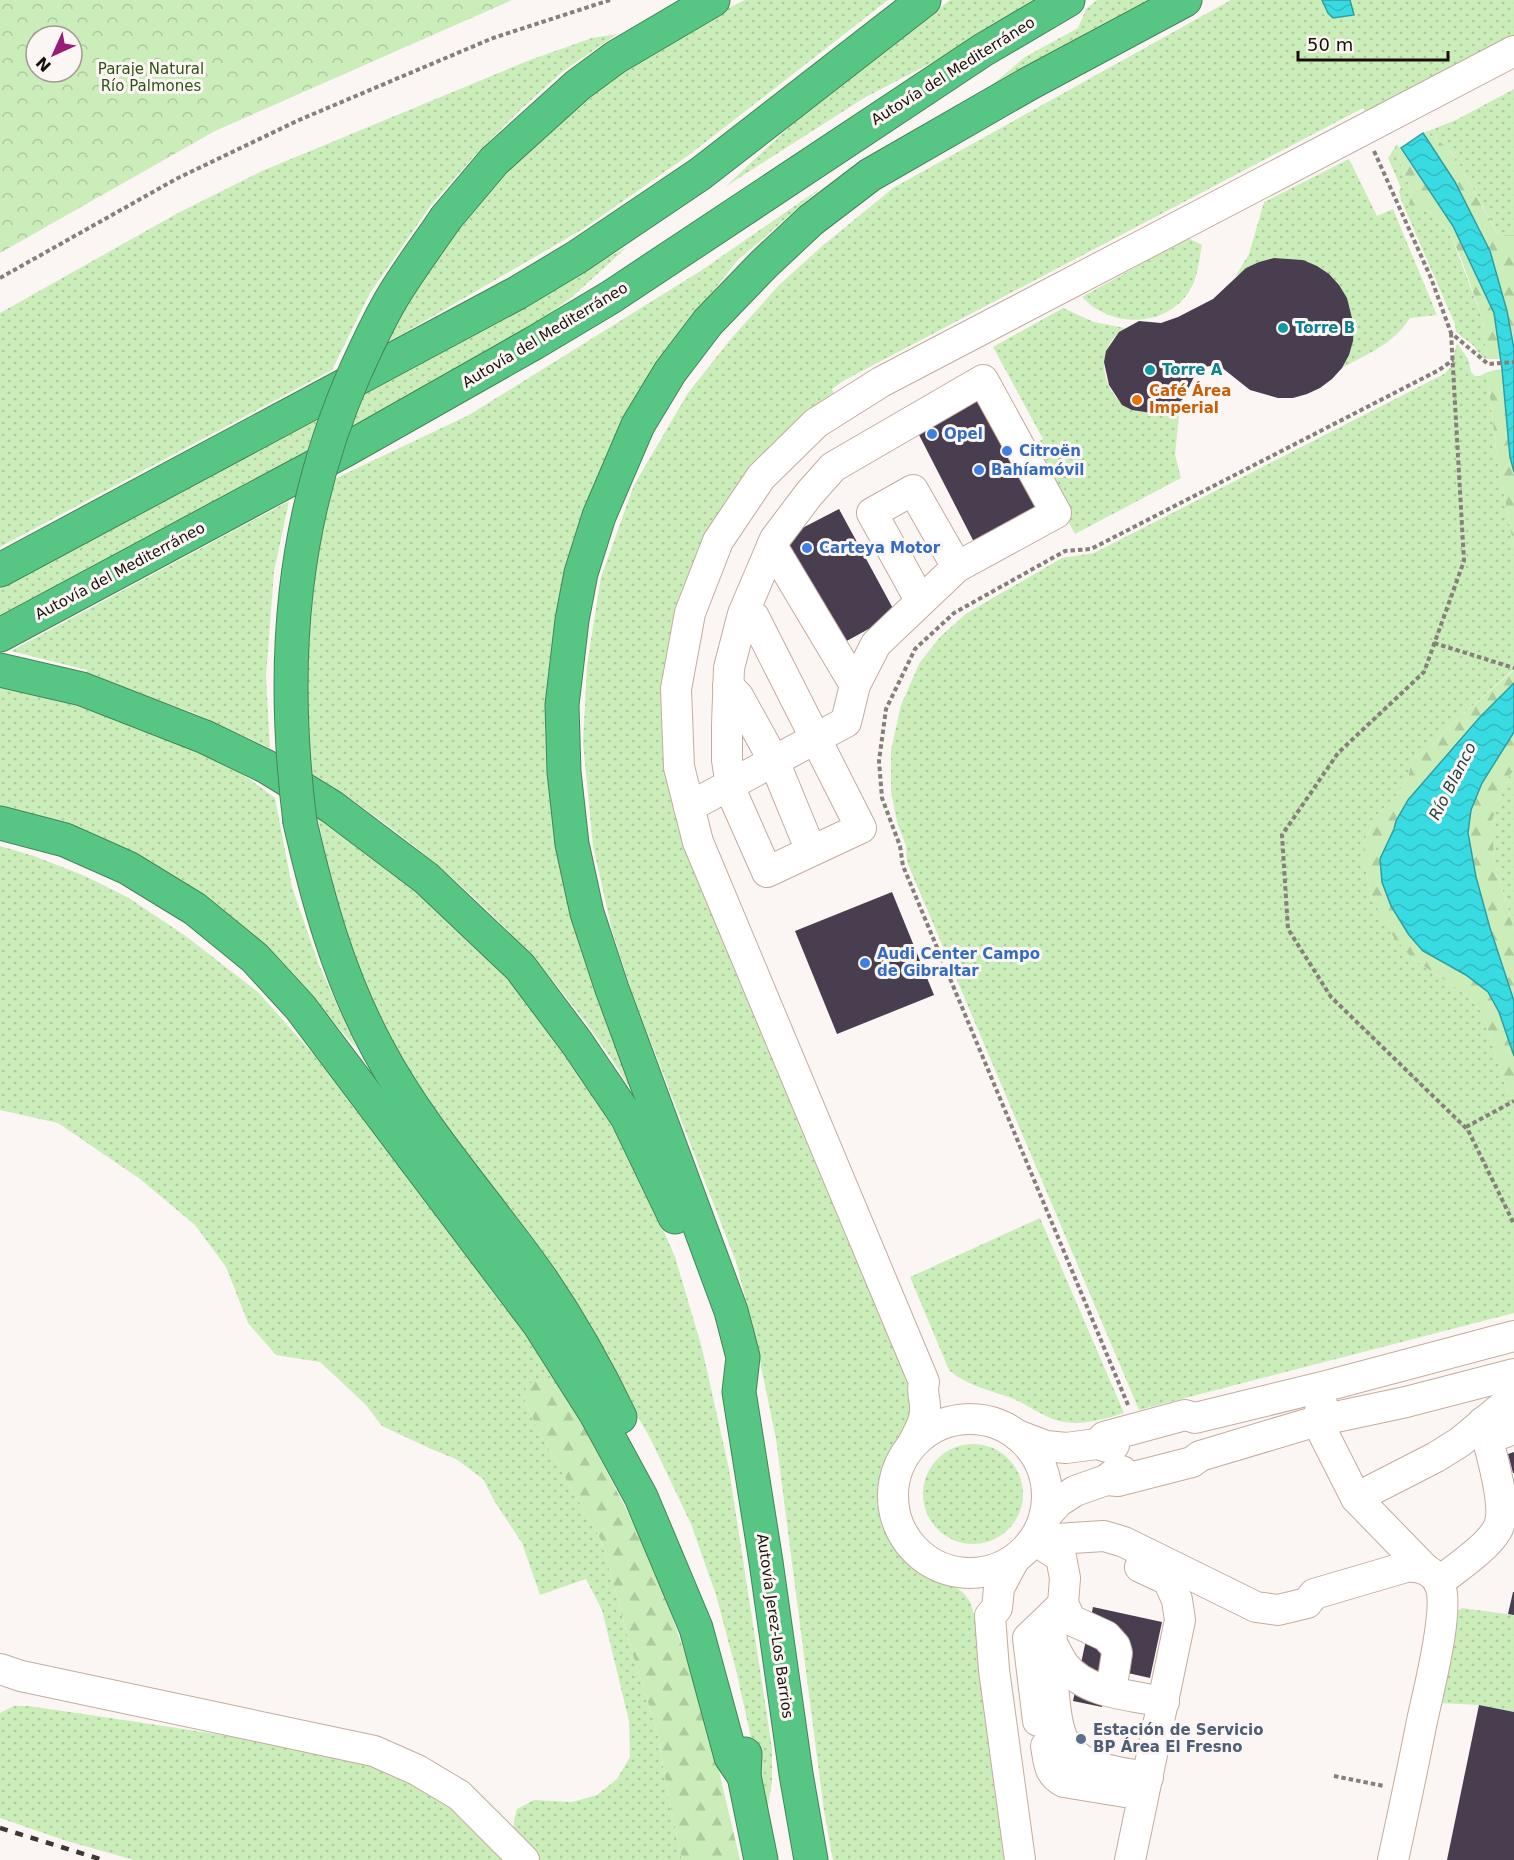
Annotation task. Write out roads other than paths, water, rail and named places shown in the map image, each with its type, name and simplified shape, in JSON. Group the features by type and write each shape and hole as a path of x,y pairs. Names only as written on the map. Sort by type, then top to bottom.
{"highway":[{"path":"713,0 616,57 579,85 494,161 446,218 394,294 345,393 326,445 314,488 298,564 291,642 291,719 293,763 300,822 318,897 335,954 356,1007 379,1052 415,1109 541,1280 594,1365 667,1514 688,1561 727,1678 745,1753 744,1776 761,1860"},
{"path":"0,570 496,304 577,257 700,174 924,0"},
{"name":"Autovía del Mediterráneo","path":"0,635 347,449 534,343 640,278 973,56 1068,0"},
{"path":"739,1392 742,1357 731,1311 608,978 587,913 572,844 564,771 562,705 581,573 599,516 638,425 670,372 708,322 764,264 811,220 880,170 1030,83 1185,0"},
{"path":"0,670 82,689 205,737 267,767 332,807 426,878 520,967 578,1043 627,1117 663,1190 695,1266 723,1364 739,1392"},
{"path":"0,823 65,840 128,868 195,909 255,958 300,1007 539,1324 596,1414 641,1497 696,1628 731,1757 744,1776"},
{"name":"Autovía Jerez-Los Barrios","path":"739,1392 811,1860"}],"street":[{"path":"1017,1435 1037,1459 1044,1474 1047,1490 1034,1538 1000,1568 984,1573 952,1572 937,1566 911,1547 895,1519 892,1502 894,1478 903,1456 913,1443 924,1420 926,1409 922,1392 924,1382 698,842 679,767 676,689 690,613 718,541 761,477 822,420 881,382 1514,51"},
{"path":"689,807 731,785 774,761 816,738 846,722 855,685 876,644 902,621 920,600 957,567 1056,513 983,380 833,467 775,539 743,614 729,668 728,686 727,760 731,785 732,793 767,872 861,828 816,738 754,617 743,614"},
{"path":"822,420 843,461"},
{"path":"920,600 872,513 913,490 957,567"},
{"path":"772,546 855,685"},
{"path":"728,686 738,696 774,761 812,851"},
{"path":"1097,1444 1104,1437 1185,1415 1195,1418 1514,1336"},
{"path":"1406,1402 1412,1362"},
{"path":"1020,1860 994,1670 990,1616 996,1608 999,1588 1058,1502 1075,1491 1106,1480 1127,1479 1192,1462 1200,1456 1317,1421 1406,1402 1514,1374"},
{"path":"924,1382 935,1387 958,1408 1003,1426 1017,1435 1046,1446 1066,1449 1097,1444 1107,1447 1191,1425 1195,1418"},
{"path":"1326,1386 1317,1421 1356,1498 1432,1576 1442,1591 1438,1643 1394,1860"},
{"path":"1432,1576 1490,1540 1498,1529 1502,1516 1502,1502 1495,1430 1514,1397"},
{"path":"913,1443 926,1432 947,1422 971,1419 987,1421"},
{"path":"1356,1498 1460,1442 1495,1430"},
{"path":"1034,1538 1104,1536 1124,1542 1256,1607 1278,1610 1308,1603 1314,1594 1406,1567 1416,1567 1432,1576"},
{"path":"1034,1538 1061,1557 1065,1578 1055,1620 1056,1711 1059,1731 1072,1752 1093,1765 1146,1786"},
{"path":"1073,1538 1168,1580 1177,1600 1180,1620 1130,1860"},
{"path":"952,1572 981,1611 990,1616"},
{"path":"1055,1620 1065,1665 1077,1678 1093,1687 1164,1702"},
{"path":"1093,1765 1064,1760 1054,1755 1046,1746 1041,1736 1036,1713 1028,1638 1055,1620 1071,1620 1106,1636 1115,1646 1117,1653 1111,1691"},
{"path":"11,1673 374,1751 417,1770 459,1796 524,1860"},
{"path":"1046,1746 1050,1770 1064,1782 1146,1786"}],"water":[{"path":"1322,0 1350,0 1354,15 1333,18"},
{"path":"1423,133 1455,182 1490,251 1507,311 1514,349 1514,472 1510,457 1494,313 1453,226 1401,148"},
{"name":"Río Blanco","path":"1514,683 1514,732 1482,783 1471,810 1468,833 1476,877 1514,1001 1514,1056 1499,1012 1488,992 1466,975 1423,951 1409,935 1391,906 1382,882 1380,859 1396,821 1408,800 1480,717"}],"railway":[{"path":"0,1828 103,1860"}],"place":[{"name":"Torre B","path":"1283,328"},
{"name":"Torre A","path":"1150,370"},
{"name":"Café Área Imperial","path":"1137,400"},
{"name":"Opel","path":"932,434"},
{"name":"Citroën","path":"1007,451"},
{"name":"Bahíamóvil","path":"979,470"},
{"name":"Carteya Motor","path":"807,548"},
{"name":"Audi Center Campo de Gibraltar","path":"865,963"},
{"name":"Estación de Servicio BP Área El Fresno","path":"1081,1739"}],"park label":[{"name":"Paraje Natural Río Palmones","path":"151,78"}]}
